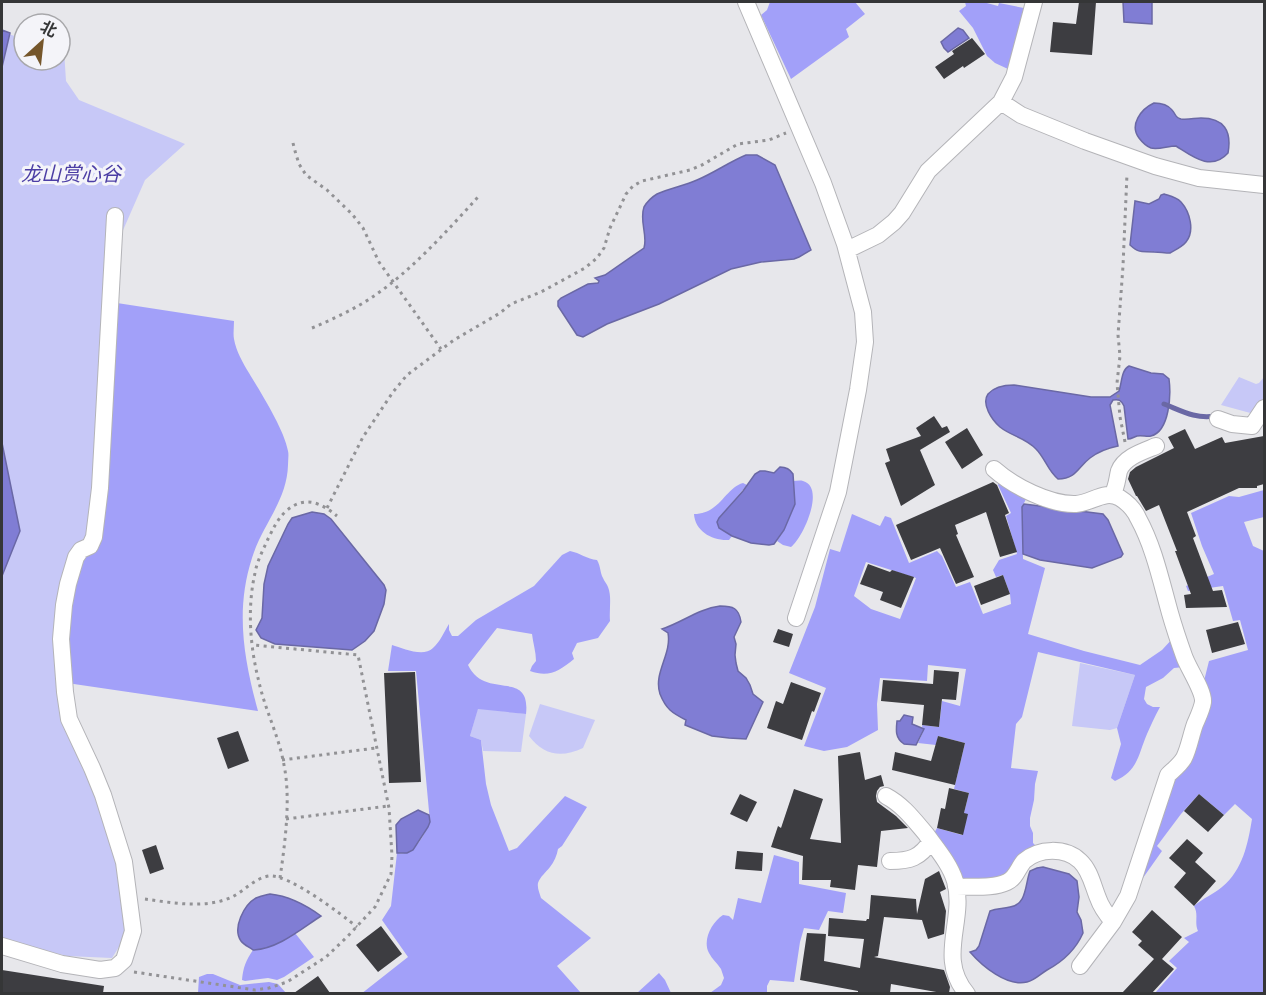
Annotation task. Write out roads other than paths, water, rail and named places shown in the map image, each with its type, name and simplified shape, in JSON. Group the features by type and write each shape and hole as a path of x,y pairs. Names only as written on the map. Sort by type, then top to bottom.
{"street":[{"path":"746,2 823,183 847,250 863,312 865,342 838,492 796,618"},
{"path":"847,250 878,235 894,222 928,171 1001,102 1014,77 1034,2"},
{"path":"1001,102 1021,115 1133,158 1199,178 1264,185"},
{"path":"2,946 62,964 100,970 115,968 124,960 133,932 124,862 114,828 92,768 69,719 61,639 64,604 76,557 81,550 90,546 94,537 100,488 115,216"},
{"path":"1218,419 1232,424 1252,426 1264,408"},
{"path":"1112,495 1116,489 1122,465 1129,459 1156,446"},
{"path":"994,469 1001,476 1030,492 1059,502 1080,504 1103,495 1112,495 1131,506 1145,532 1185,660 1203,700 1183,760 1168,775 1128,896 1113,922 1080,966"},
{"path":"886,796 906,810 931,841 955,881 957,918 951,956 955,975 967,993"},
{"path":"890,861 908,861 923,851 931,841"},
{"path":"956,887 996,885 1008,882 1023,862 1035,854 1051,851 1063,853 1081,862 1091,878 1102,908 1113,922"}],"waterway":[{"path":"1164,404 1195,415 1215,416"}],"park label":[{"name":"龙山赏心谷","path":"71,174"}]}
